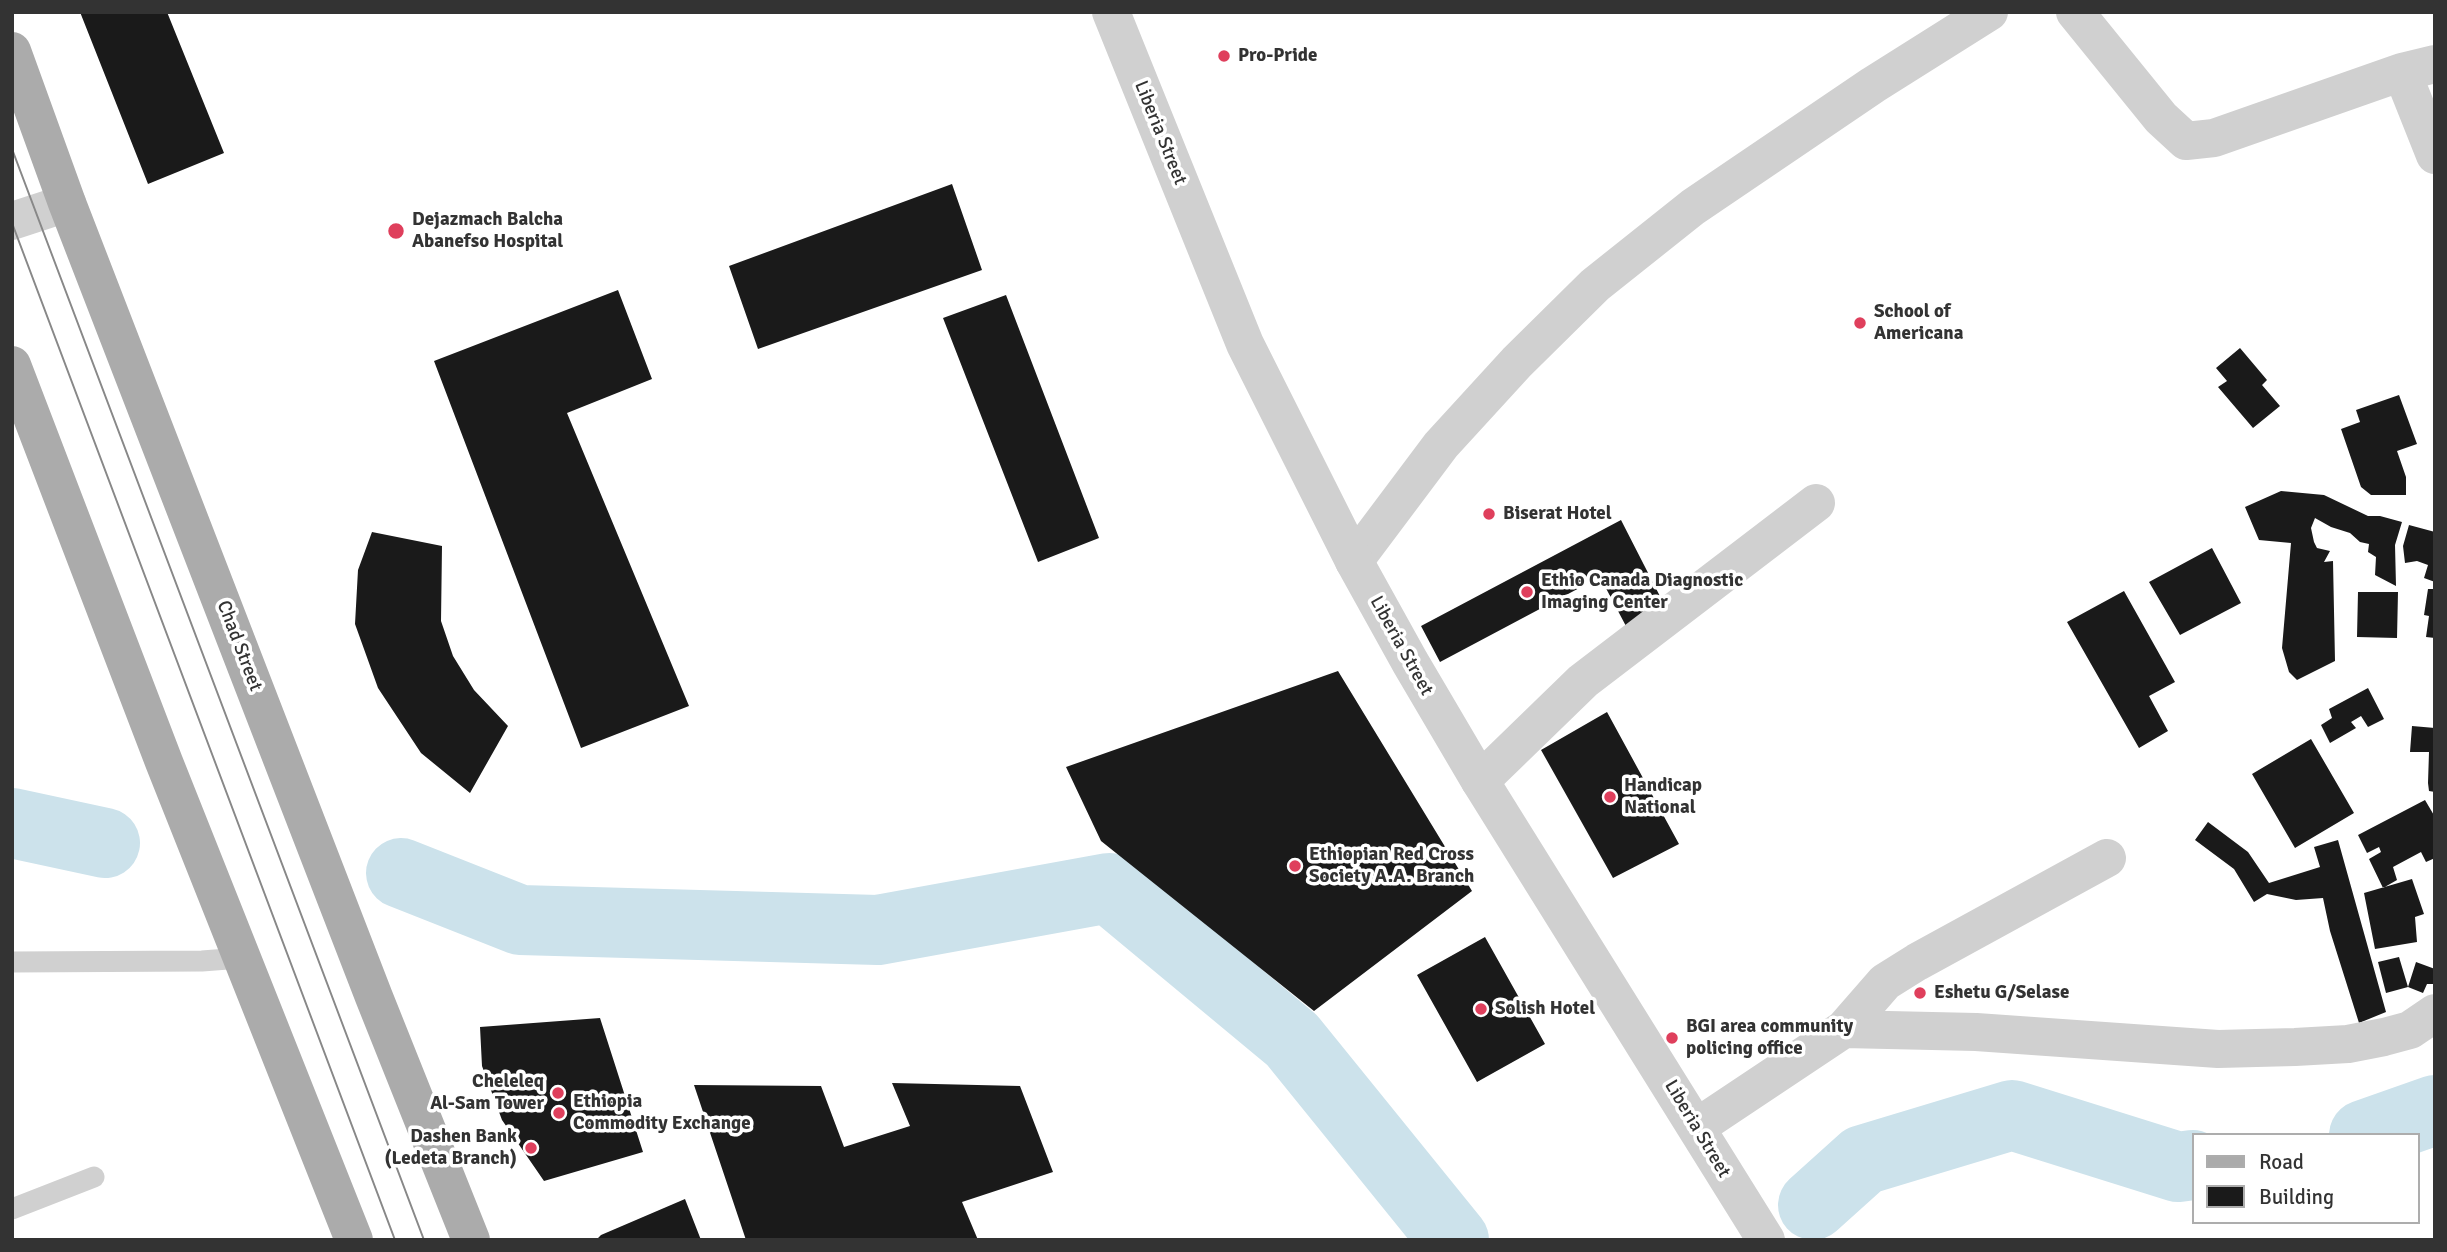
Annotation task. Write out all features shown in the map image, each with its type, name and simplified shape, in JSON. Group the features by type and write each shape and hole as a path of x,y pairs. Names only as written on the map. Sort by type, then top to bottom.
{"main road":[{"name":"Chad Street","path":"12,51 67,202 374,997 471,1240"},
{"path":"12,365 164,762 354,1240"},
{"path":"337,1195 342,1240"}],"street":[{"name":"Liberia Street","path":"1111,12 1245,344 1354,561 1480,780 1766,1240"},
{"path":"1354,561 1441,445 1517,362 1595,285 1693,207 1873,85 1989,12"},
{"path":"2075,12 2161,118 2186,141 2214,138 2418,68 2435,155"},
{"path":"12,221 67,202"},
{"path":"1480,780 1583,681 1816,503"},
{"path":"1697,1127 1844,1029 1885,982 2106,858"},
{"path":"1844,1029 1976,1032 2218,1049 2295,1047 2348,1044 2384,1037 2410,1030 2435,1013"}],"lane":[{"path":"12,962 202,961 242,958"},
{"path":"12,1209 94,1177"}],"building":[{"path":"80,12 167,12 224,153 148,184"},
{"path":"952,184 982,270 758,349 729,266"},
{"path":"618,290 652,379 567,413 689,706 581,748 434,361"},
{"path":"1006,295 1099,538 1038,562 943,318"},
{"path":"2240,348 2267,380 2262,385 2280,406 2253,428 2218,387 2227,381 2216,368"},
{"path":"2399,395 2417,444 2397,451 2406,477 2406,495 2371,495 2361,487 2341,429 2360,422 2356,410"},
{"path":"2281,491 2324,495 2368,516 2402,522 2395,545 2396,586 2375,575 2376,557 2368,552 2369,544 2360,542 2350,533 2315,518 2311,528 2314,542 2317,548 2330,551 2324,562 2333,561 2335,661 2297,680 2289,672 2282,648 2291,543 2259,540 2245,507"},
{"name":"Ethio Canada Diagnostic Imaging Center","path":"1621,520 1666,608 1627,628 1600,577 1440,662 1421,626"},
{"path":"2409,525 2435,532 2435,582 2424,578 2428,565 2417,561 2405,563 2403,546"},
{"path":"372,532 442,546 441,621 453,656 474,690 508,726 470,793 421,753 378,688 355,624 358,570"},
{"path":"2212,548 2241,603 2180,635 2149,582"},
{"path":"2428,589 2435,589 2435,638 2426,637 2429,616 2424,615"},
{"path":"2124,591 2175,682 2149,696 2168,731 2139,748 2067,622"},
{"path":"2358,592 2398,592 2397,638 2357,637"},
{"name":"Ethiopian Red Cross Society A.A. Branch","path":"1338,671 1472,891 1314,1011 1101,841 1066,767"},
{"path":"2368,688 2384,719 2368,727 2361,716 2351,722 2356,728 2330,743 2321,725 2332,718 2329,709"},
{"name":"Handicap National","path":"1607,712 1679,844 1613,878 1541,750"},
{"path":"2412,726 2435,728 2435,792 2429,791 2429,752 2410,752"},
{"path":"2311,739 2354,813 2295,848 2252,774"},
{"path":"2425,800 2435,817 2435,858 2426,862 2421,852 2393,867 2397,880 2383,888 2369,859 2381,852 2379,847 2367,853 2358,835"},
{"path":"2208,822 2248,852 2269,883 2320,867 2314,847 2338,840 2386,1012 2359,1023 2330,931 2323,898 2296,900 2267,894 2254,902 2234,869 2195,840"},
{"path":"2412,879 2424,914 2415,917 2417,942 2375,949 2364,893"},
{"name":"Solish Hotel","path":"1485,937 1545,1044 1477,1082 1417,975"},
{"path":"2399,957 2408,987 2386,993 2378,962"},
{"path":"2416,962 2435,969 2435,984 2427,984 2423,993 2408,987"},
{"name":"Cheleleq Al-Sam Tower","path":"600,1018 643,1152 544,1181 502,1120 482,1066 480,1027"},
{"path":"892,1083 1020,1086 1053,1172 962,1202 978,1240 746,1240 694,1085 821,1086 844,1147 910,1126"},
{"path":"685,1199 701,1240 596,1240 601,1235"}],"waterway":[{"path":"12,823 105,843"},
{"path":"401,873 520,920 878,930 1109,888 1292,1040 1454,1240"},
{"path":"2370,1133 2435,1110"},
{"path":"1813,1205 1863,1160 2012,1115 2178,1167 2192,1165"}],"tram line":[{"path":"12,149 424,1240"},
{"path":"12,223 395,1240"}],"place":[{"name":"Pro-Pride","path":"1224,56"},
{"name":"Dejazmach Balcha Abanefso Hospital","path":"396,231"},
{"name":"School of Americana","path":"1860,323"},
{"name":"Biserat Hotel","path":"1489,514"},
{"name":"Ethio Canada Diagnostic Imaging Center","path":"1527,592"},
{"name":"Handicap National","path":"1610,797"},
{"name":"Ethiopian Red Cross Society A.A. Branch","path":"1295,866"},
{"name":"Eshetu G/Selase","path":"1920,993"},
{"name":"Solish Hotel","path":"1481,1009"},
{"name":"BGI area community policing office","path":"1672,1038"},
{"name":"Cheleleq Al-Sam Tower","path":"558,1093"},
{"name":"Ethiopia Commodity Exchange","path":"559,1113"},
{"name":"Dashen Bank (Ledeta Branch)","path":"531,1148"}]}
